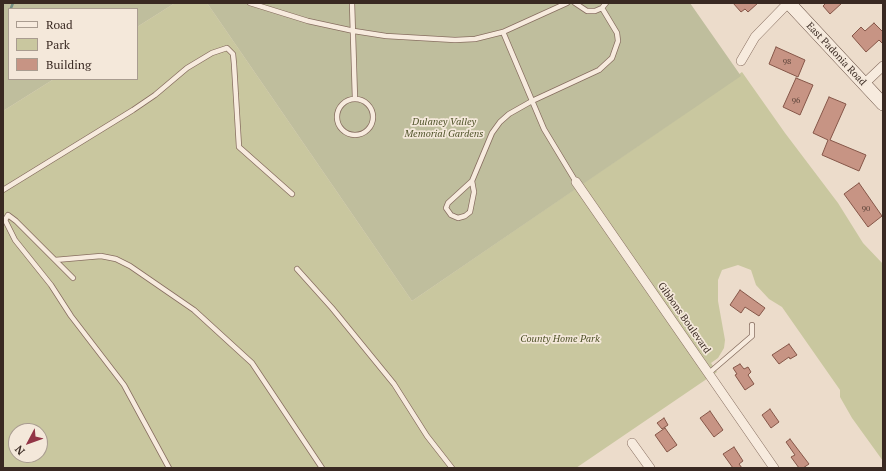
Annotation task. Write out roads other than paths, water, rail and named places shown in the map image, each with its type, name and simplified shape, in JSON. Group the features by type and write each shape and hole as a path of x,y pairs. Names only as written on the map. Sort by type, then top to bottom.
{"street":[{"path":"740,61 756,37 789,3"},
{"name":"East Padonia Road","path":"789,3 883,104"},
{"path":"864,84 883,66"},
{"name":"Gibbons Boulevard","path":"576,182 774,468"},
{"path":"632,443 650,468"}],"lane":[{"path":"250,3 308,21 354,31 393,37 455,40 475,39 503,32 567,3"},
{"path":"352,3 355,99"},
{"path":"575,3 587,11 602,8 606,3"},
{"path":"472,181 474,192 470,212 465,216 458,218 451,215 446,208 448,203 472,181 492,133 509,114 532,101 599,70 612,58 618,42 617,33 602,8"},
{"path":"503,32 544,129 576,182"},
{"path":"3,190 133,110 155,95 187,68 212,53 227,48 233,54 239,147 292,194"},
{"path":"355,99 367,103 373,117 367,130 357,134 347,132 341,128 337,119 339,108 343,103 355,99"},
{"path":"73,278 12,216 8,215 5,217 7,227 19,246 51,285 71,316 124,385 169,468"},
{"path":"55,260 101,256 116,259 130,266 194,310 252,362 322,468"},
{"path":"297,269 332,308 394,384 427,436 452,468"},
{"path":"709,373 752,336 752,325"}],"waterway":[{"path":"11,8 13,3"}],"park label":[{"name":"Dulaney Valley Memorial Gardens","path":"444,128"},
{"name":"County Home Park","path":"560,339"}]}
